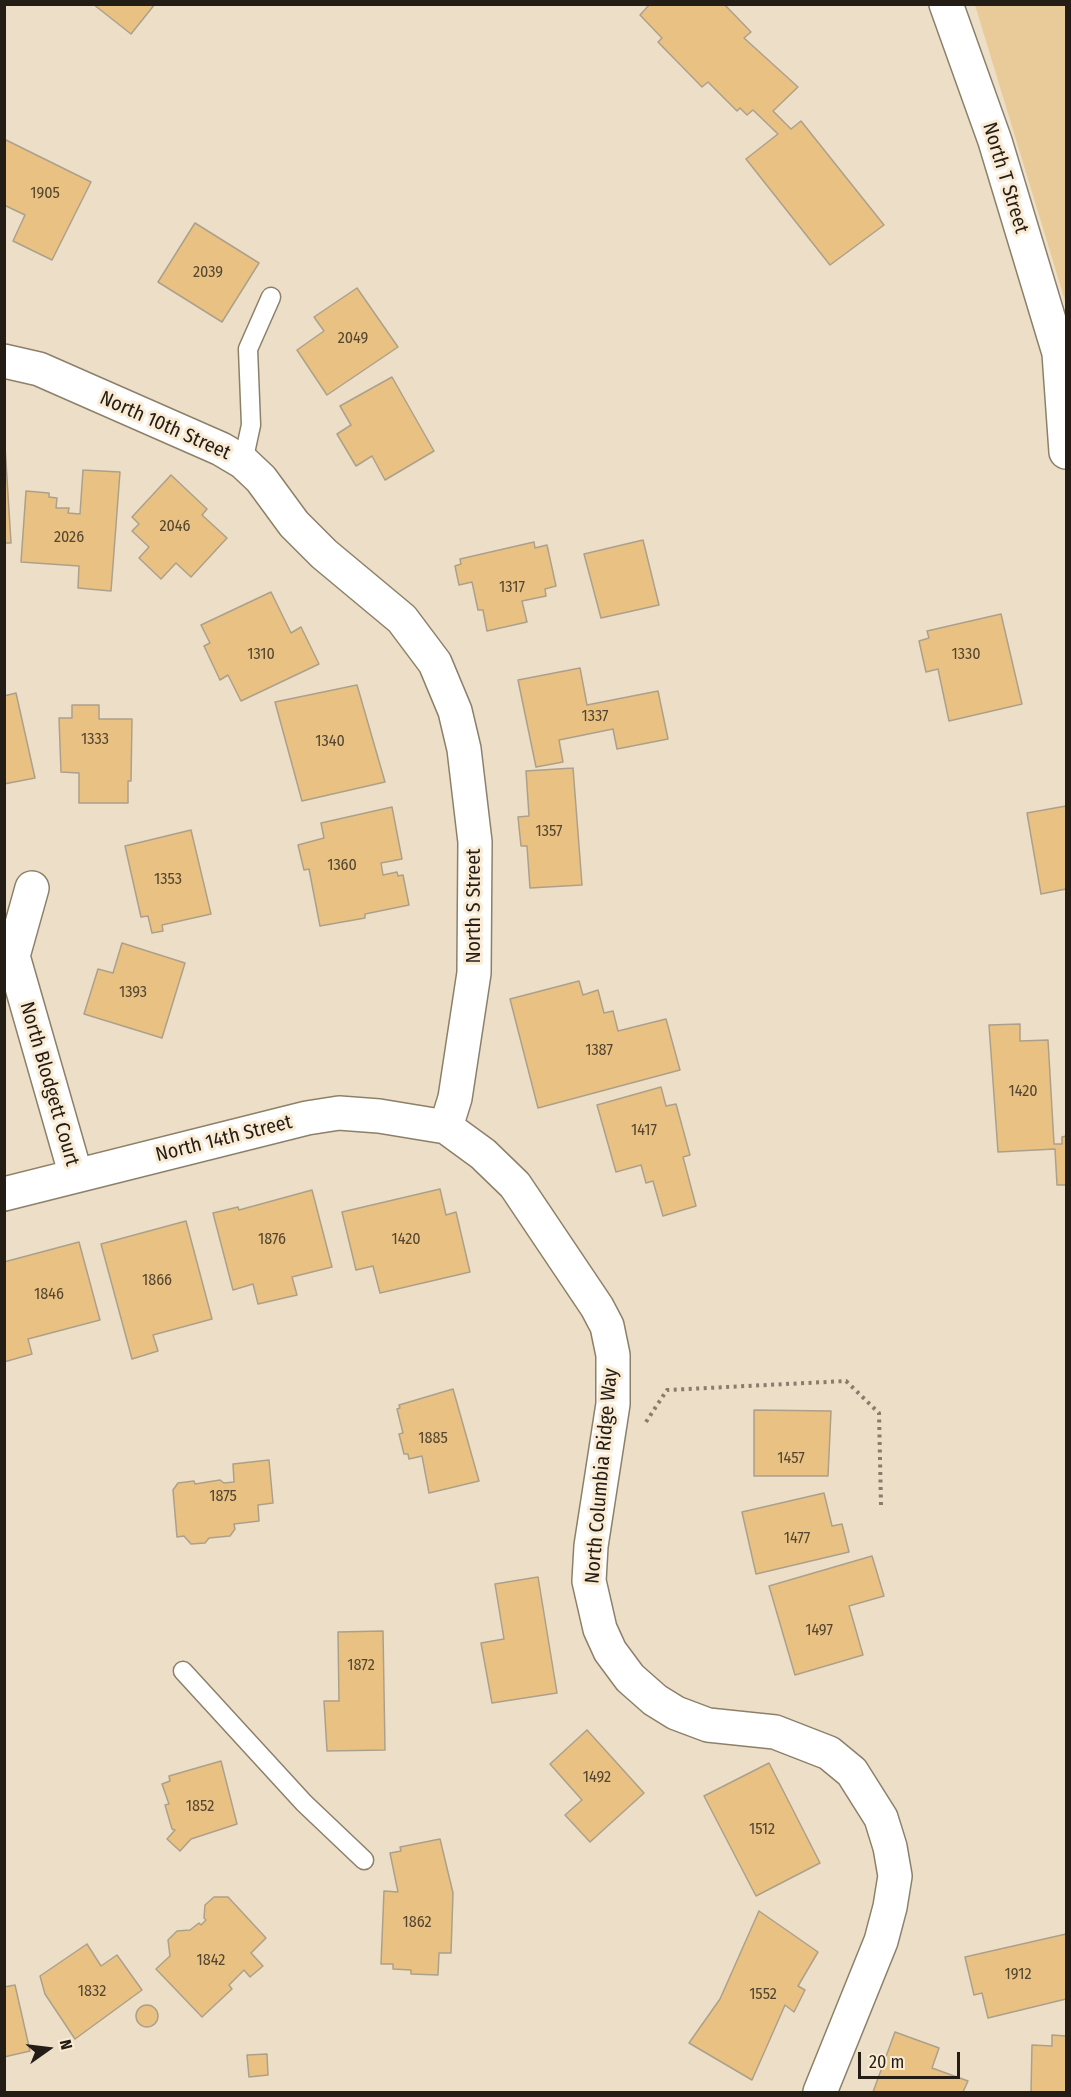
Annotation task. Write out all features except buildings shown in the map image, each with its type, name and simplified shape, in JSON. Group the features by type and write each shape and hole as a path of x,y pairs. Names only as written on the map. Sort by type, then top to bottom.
{"street":[{"name":"North T Street","path":"946,4 995,141 1059,353 1066,452"},
{"name":"North 10th Street","path":"4,361 39,369 221,449 243,462 261,479 294,524 324,554"},
{"name":"North S Street","path":"324,554 402,619 435,663 455,711 464,749 475,842 474,973 455,1098 446,1127"},
{"name":"North Blodgett Court","path":"32,888 13,956 76,1176"},
{"name":"North 14th Street","path":"4,1194 307,1118 339,1113 379,1116 446,1127"},
{"name":"North Columbia Ridge Way","path":"446,1127 483,1154 515,1185 567,1260 607,1326 613,1355 613,1404 591,1546 589,1581 600,1629 610,1651 630,1678 655,1700 676,1713 708,1725 775,1732 829,1753 852,1772 881,1818 896,1876 881,1941 820,2092"}],"lane":[{"path":"243,462 251,425 248,349 271,297"},
{"path":"183,1671 304,1803 364,1860"}],"path":[{"path":"642,1427 667,1390 846,1381 879,1413 881,1505"}],"shaded area":[{"path":"975,5 1066,5 1066,304"}]}
